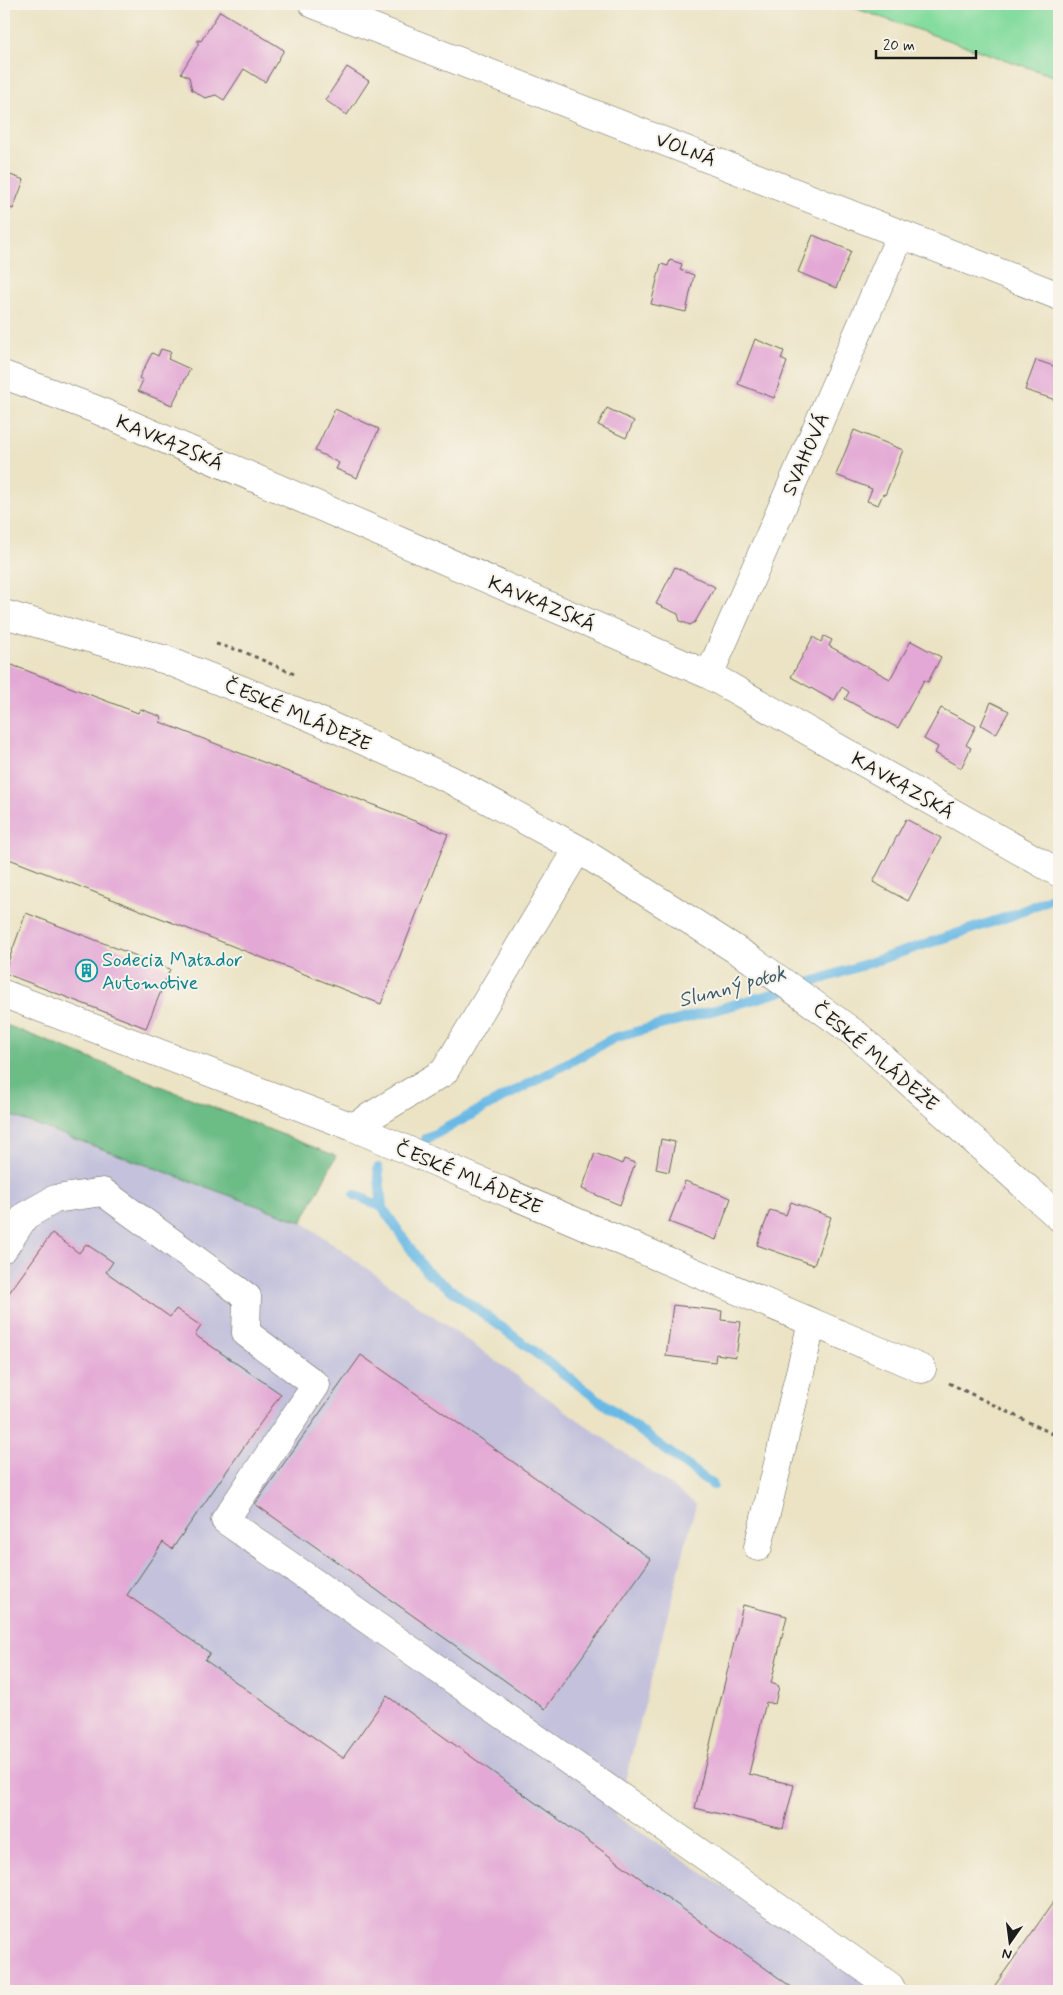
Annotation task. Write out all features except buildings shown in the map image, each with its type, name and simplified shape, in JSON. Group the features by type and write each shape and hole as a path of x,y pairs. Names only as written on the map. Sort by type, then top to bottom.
{"street":[{"name":"VOLNÁ","path":"313,4 1059,296"},
{"name":"SVAHOVÁ","path":"709,675 901,234"},
{"name":"KAVKAZSKÁ","path":"4,375 95,409 709,675 1059,874"},
{"name":"ČESKÉ MLÁDEŽE","path":"4,614 166,660 308,716 451,780 578,849 752,960 857,1035 1059,1217"},
{"path":"353,1128 444,1072 578,849"},
{"name":"ČESKÉ MLÁDEŽE","path":"4,994 353,1128 922,1369"},
{"path":"4,1248 25,1216 55,1199 103,1192 248,1297 246,1333 316,1385 225,1520 890,1986 892,1991"},
{"path":"758,1547 812,1322"}],"path":[{"path":"922,1369 1059,1437"}],"shaded area":[{"path":"4,1113 302,1222 696,1504 616,1816 883,1991 4,1991"}],"green space":[{"path":"844,4 1059,4 1059,78 854,8"},
{"path":"4,1024 336,1156 302,1222 4,1113"}],"waterway":[{"name":"Slunný potok","path":"426,1139 614,1038 794,988 1013,915 1059,895"},
{"name":"Slunný potok","path":"355,1195 382,1207 378,1168"},
{"path":"382,1207 426,1271 713,1485"}],"place":[{"name":"Sodecia Matador Automotive","path":"86,971"}]}
